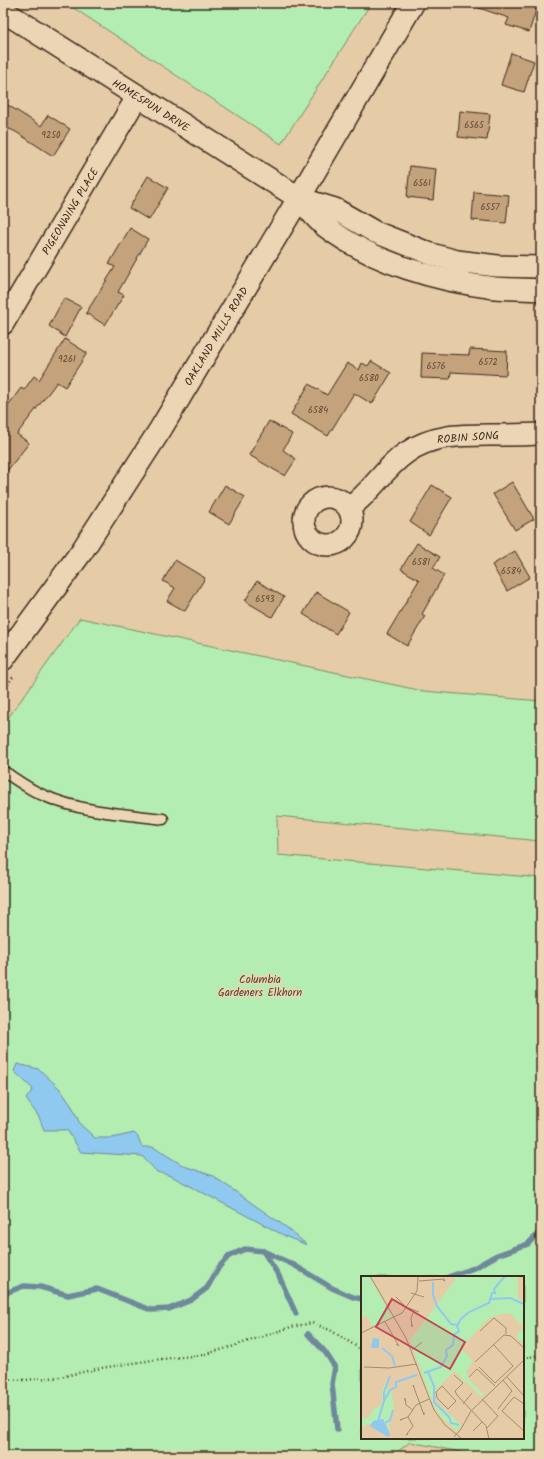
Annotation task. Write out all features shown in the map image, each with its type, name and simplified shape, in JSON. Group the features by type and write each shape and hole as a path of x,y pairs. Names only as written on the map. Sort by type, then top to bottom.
{"street":[{"name":"OAKLAND MILLS ROAD","path":"3,659 78,557 160,430 299,198 413,3"},
{"name":"HOMESPUN DRIVE","path":"3,11 299,198"},
{"name":"PIGEONWING PLACE","path":"3,324 137,97"},
{"path":"299,198 335,209 375,232 431,254 457,261 496,266 541,267"},
{"path":"299,198 325,226 365,251 395,264 455,282 497,288 541,290"},
{"name":"ROBIN SONG","path":"349,508 361,500 390,467 405,453 430,440 465,435 541,434"}],"lane":[{"path":"3,772 46,797 80,807 162,819"}],"path":[{"path":"3,1379 24,1380 60,1377 130,1363 202,1355 232,1347 291,1327 312,1323 330,1330 361,1349"},
{"path":"524,1358 541,1355"}],"green space":[{"path":"66,3 371,3 281,144"},
{"name":"Columbia Gardeners Elkhorn","path":"80,618 423,691 541,701 541,841 277,816 278,855 541,878 541,1456 481,1456 410,1442 392,1456 3,1456 3,725"}],"water":[{"path":"17,1064 39,1069 60,1089 73,1108 80,1124 95,1138 112,1138 134,1133 138,1137 142,1147 153,1147 184,1166 213,1176 286,1227 307,1245 287,1237 171,1176 157,1172 142,1156 81,1152 67,1130 44,1130 39,1117 26,1099 33,1089 14,1071"}],"building":[{"path":"474,3 526,3 537,7 529,32 506,25 509,18 473,6"},
{"path":"511,53 534,61 524,92 501,85"},
{"path":"3,102 41,126 48,115 70,129 53,156 16,132 3,126"},
{"path":"460,111 490,114 487,140 458,137"},
{"path":"410,166 436,169 433,200 407,197"},
{"path":"148,176 168,188 149,220 129,208"},
{"path":"474,192 509,195 506,223 472,220"},
{"path":"130,228 148,239 118,292 124,295 105,325 86,313 115,267 109,264"},
{"path":"64,298 81,307 65,337 49,326"},
{"path":"65,339 87,353 65,387 57,382 17,434 29,443 3,476 3,412 21,388 24,390 34,376 39,380"},
{"path":"470,349 507,351 506,375 451,372 450,379 421,378 422,353 469,355"},
{"path":"371,361 391,373 372,404 354,393 328,436 291,414 309,384 327,395 347,363 359,370 362,363 368,366"},
{"path":"269,421 292,434 283,450 296,459 285,476 249,455"},
{"path":"512,482 534,519 515,530 493,494"},
{"path":"225,485 245,497 229,524 209,512"},
{"path":"432,485 452,497 429,535 410,522"},
{"path":"417,543 440,557 433,568 444,575 422,614 425,616 407,646 387,634 419,580 401,569"},
{"path":"515,551 530,577 507,591 492,565"},
{"path":"175,560 205,578 185,611 167,601 175,588 163,581"},
{"path":"257,581 284,597 272,617 245,601"},
{"path":"316,592 349,612 336,634 303,614"}],"waterway":[{"path":"451,1276 474,1268 497,1255 528,1244 541,1230"},
{"path":"3,1297 8,1292 24,1286 40,1287 68,1295 97,1289 151,1310 169,1309 191,1300 207,1288 219,1267 229,1256 245,1249 263,1251 294,1265 332,1288 361,1299"},
{"path":"263,1251 279,1276 296,1314"},
{"path":"308,1334 325,1352 335,1367 332,1384 337,1429"}]}
